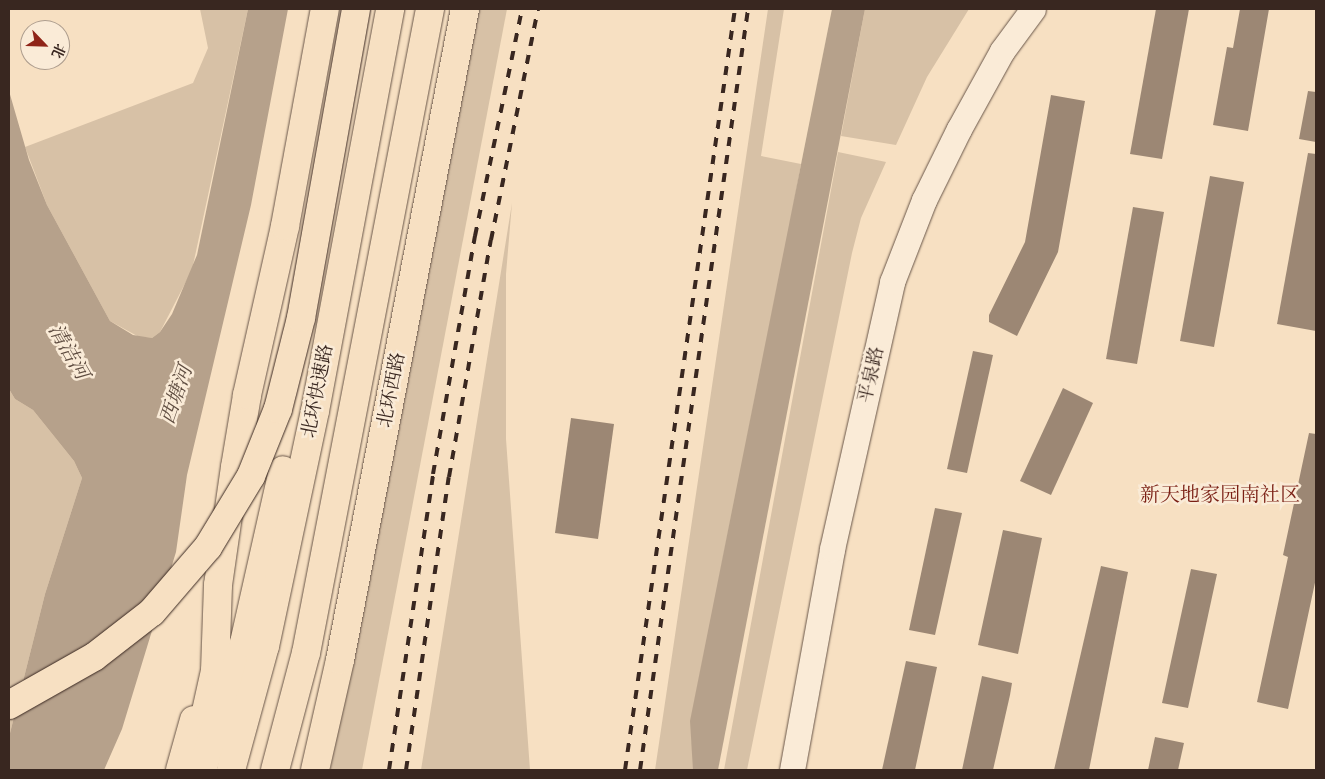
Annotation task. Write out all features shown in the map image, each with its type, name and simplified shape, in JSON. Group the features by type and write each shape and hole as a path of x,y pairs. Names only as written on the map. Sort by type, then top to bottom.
{"main road":[{"path":"180,770 198,703 247,394 285,226 325,9"},
{"path":"9,705 88,662 145,619 182,581 208,547 251,476 278,409 300,318 356,9"},
{"name":"北环快速路","path":"231,770 265,646 337,291 390,9"},
{"name":"北环快速路","path":"275,770 308,644 430,9"},
{"name":"北环西路","path":"315,770 340,660 465,9"},
{"path":"202,770 244,643 286,457 337,291"},
{"path":"191,770 214,680 218,586"}],"street":[{"name":"平泉路","path":"792,770 832,549 892,282 924,200 959,129 1002,51 1033,9"}],"shaded area":[{"path":"200,9 248,9 192,270 160,332 152,338 139,337 110,321 47,205 25,147 193,83 208,48"},
{"path":"477,9 507,9 362,770 330,770"},
{"path":"768,9 784,9 761,156 801,164 693,770 655,770"},
{"path":"865,9 969,9 927,77 896,145 841,136"},
{"path":"838,152 886,162 861,218 852,253 747,770 724,770"},
{"path":"512,203 506,274 506,439 530,770 421,770"},
{"path":"9,389 15,399 33,410 74,461 82,478 45,594 9,737"}],"water":[{"path":"248,9 288,9 251,205 187,475 176,552 122,729 104,770 9,770 9,737 45,594 82,478 74,461 33,410 15,399 9,389 9,91 29,160 47,205 110,321 133,335 152,338 160,332 172,314 197,255"},
{"path":"832,9 865,9 718,770 693,770 690,721"}],"building":[{"path":"1156,9 1189,9 1162,159 1130,154"},
{"path":"1240,9 1269,9 1248,131 1213,125 1227,47 1233,48"},
{"path":"1308,91 1316,92 1316,142 1299,139"},
{"path":"1051,95 1085,101 1058,252 1017,336 989,322 989,315 1025,242"},
{"path":"1308,153 1316,154 1316,331 1277,324"},
{"path":"1210,176 1244,182 1214,347 1180,341"},
{"path":"1133,207 1164,212 1137,364 1106,359"},
{"path":"973,351 993,355 967,473 947,469"},
{"path":"1063,388 1093,403 1051,495 1020,481"},
{"path":"571,418 614,424 598,539 555,533"},
{"path":"1309,433 1316,434 1316,578 1288,709 1257,702 1288,557 1283,555"},
{"path":"935,508 962,513 935,635 909,630"},
{"path":"1003,530 1042,538 1018,654 978,645"},
{"path":"1101,566 1128,572 1089,770 1054,770"},
{"path":"1191,569 1217,574 1188,708 1162,703"},
{"path":"906,661 937,667 915,770 882,770"},
{"path":"982,676 1012,683 1010,695 993,770 962,770"},
{"path":"1155,737 1184,743 1178,770 1148,770"}],"railway":[{"path":"389,770 433,474 475,236 522,9"},
{"path":"406,770 449,477 491,240 538,9"},
{"path":"625,770 735,9"},
{"path":"640,770 748,9"}],"district":[{"name":"新天地家园南社区","path":"1220,495"}],"water label":[{"name":"清洁河","path":"68,352"},
{"name":"西塘河","path":"177,395"}]}
